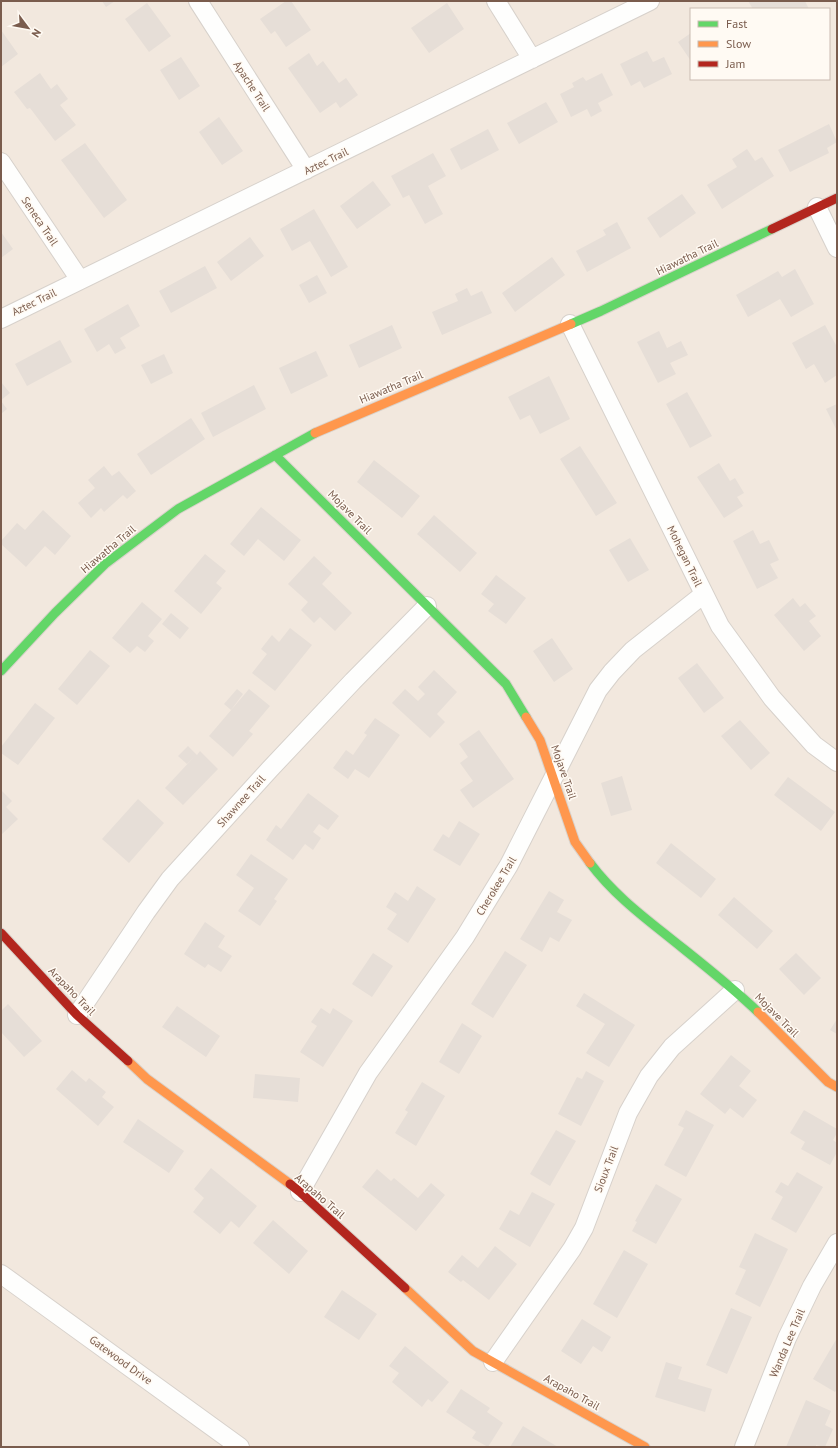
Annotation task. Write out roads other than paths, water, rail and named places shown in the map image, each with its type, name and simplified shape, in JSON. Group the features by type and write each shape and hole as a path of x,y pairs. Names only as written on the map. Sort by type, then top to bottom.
{"street":[{"name":"Apache Trail","path":"198,1 306,170"},
{"path":"496,1 532,59"},
{"name":"Aztec Trail","path":"1,319 650,1"},
{"name":"Seneca Trail","path":"1,162 80,280"},
{"name":"Hiawatha Trail","path":"1,671 55,613 105,564 178,509 318,431 601,311 837,198"},
{"path":"817,207 837,248"},
{"name":"Mohegan Trail","path":"570,324 720,626 772,698 814,745 837,762"},
{"name":"Mojave Trail","path":"275,455 506,684 540,740 575,842 601,878 628,905 735,990 828,1082 837,1087"},
{"name":"Cherokee Trail","path":"300,1192 368,1073 473,924 509,865 598,690 612,672 633,650 704,594"},
{"name":"Shawnee Trail","path":"77,1015 170,879 270,769 353,681 428,606"},
{"name":"Arapaho Trail","path":"1,933 77,1015 147,1079 300,1192 473,1351 645,1447"},
{"name":"Sioux Trail","path":"494,1362 572,1249 584,1228 628,1113 649,1076 672,1047 735,990"},
{"name":"Wanda Lee Trail","path":"744,1447 787,1338 812,1286 837,1243"},
{"name":"Gatewood Drive","path":"1,1274 240,1447"}]}
